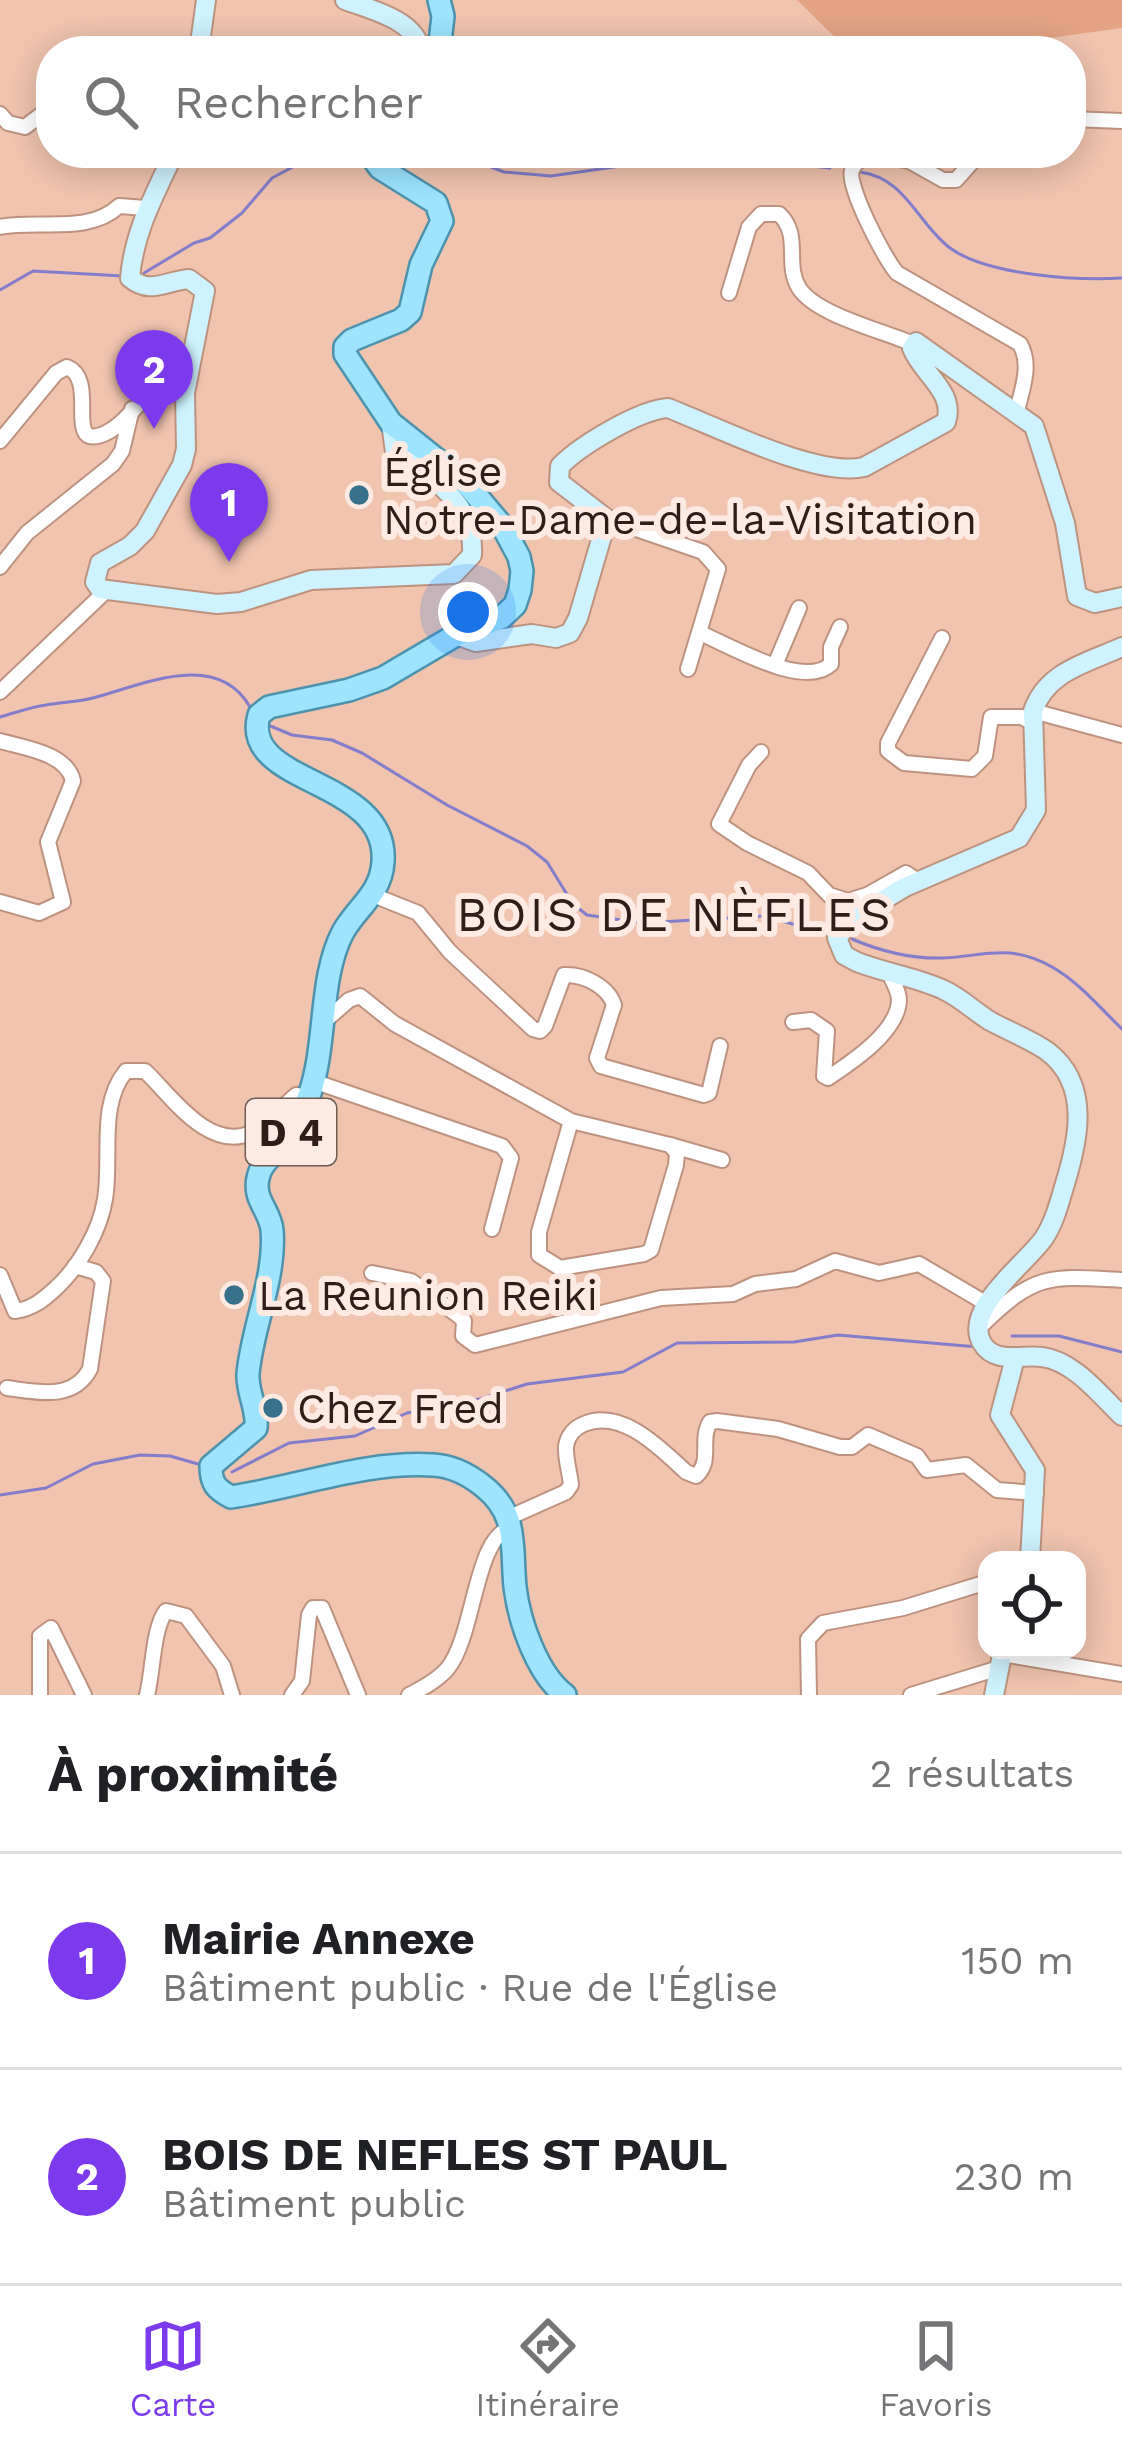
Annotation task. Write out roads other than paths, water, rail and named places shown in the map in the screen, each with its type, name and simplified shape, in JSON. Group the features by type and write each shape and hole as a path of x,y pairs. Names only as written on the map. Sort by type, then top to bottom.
{"main road":[{"path":"439,0 440,36"},
{"path":"373,895 383,865 382,845 370,822 346,796 287,769 265,751 257,740 259,715 284,702 349,690 383,678 456,635 501,618 515,605 522,571 503,527 480,498 392,423 345,354 345,346 401,320 410,311 422,265 442,221 436,202 380,168"},
{"name":"D 4","path":"373,895 344,929 332,959 326,1020 311,1089 284,1144 259,1173 258,1199 272,1226 263,1309 248,1369 257,1419 246,1440 223,1453 212,1466 216,1489 231,1497 349,1472 431,1465 456,1468 471,1476 497,1497 511,1522"},
{"path":"511,1522 520,1609 557,1693"}],"street":[{"path":"201,36 206,0"},
{"path":"345,0 398,21 414,36"},
{"path":"0,114 16,127 36,119"},
{"path":"1086,120 1122,121"},
{"path":"166,168 146,208 130,278 141,287 154,288 189,279 205,291 187,385 182,465 145,531 100,563 95,582 106,590 217,604 241,602 311,580 454,574 472,555 470,522 457,499 395,452 392,423"},
{"path":"854,168 852,188 886,261 897,273 1020,344 1026,369 1018,411"},
{"path":"923,168 944,180 956,180 967,168"},
{"path":"0,227 99,222 119,206 146,208"},
{"path":"729,293 749,226 761,214 779,214 792,231 794,272 798,287 806,294 848,319 925,346 954,372 1034,426 1073,558 1077,596 1095,603 1122,597"},
{"path":"688,669 717,582 713,560 704,552 607,519 560,482 560,466 653,409 668,408 834,469 864,467 946,422 950,410 946,396 916,360 913,344"},
{"path":"0,441 56,373 67,367 82,381 80,418 91,435 100,435 162,383 187,385"},
{"path":"0,567 27,532 113,464 122,451 132,409"},
{"path":"456,635 476,642 532,634 556,638 570,633 607,519"},
{"path":"0,692 106,590"},
{"path":"775,665 800,608"},
{"path":"700,633 798,674 824,671 831,664 831,647 840,627"},
{"path":"942,638 888,743 888,752 904,764 972,769 985,756 991,717 1034,718 1122,735"},
{"path":"1122,647 1057,676 1045,687 1034,718 1036,810 1030,824 1009,844 918,881 855,917 837,938 844,955 946,991 1048,1052 1071,1082 1079,1132 1048,1234 987,1304 978,1328 982,1344 1009,1357 1057,1362 1086,1380 1122,1416"},
{"path":"0,741 62,762 73,781 48,842 63,902 39,913 0,902"},
{"path":"761,752 749,765 719,824 808,873 829,896 848,901 868,896 907,873 918,881"},
{"path":"373,895 418,914 450,952 533,1029 540,1031 545,1026 564,975 604,988 614,1005 597,1058 601,1066 704,1095 709,1093 720,1046"},
{"path":"793,1022 811,1020 826,1031 822,1065 828,1078 875,1044 898,1008 899,995 889,973"},
{"path":"326,1020 349,1000 360,997 394,1024 571,1120 722,1160"},
{"path":"0,1275 15,1311 44,1299 75,1266 104,1206 112,1095 126,1071 145,1071 197,1126 236,1136 252,1132 296,1095 311,1089 508,1151 511,1158 492,1229"},
{"path":"571,1120 539,1232 539,1256 560,1268 635,1257 651,1250 676,1165 677,1153 670,1144"},
{"path":"372,1273 411,1281 464,1321 464,1336 475,1345 658,1299 723,1295 755,1284 796,1279 835,1261 879,1273 919,1264 987,1304"},
{"path":"7,1388 69,1391 85,1379 103,1281 96,1272 75,1266"},
{"path":"978,1328 1036,1281 1054,1276 1122,1280"},
{"path":"1009,1357 1000,1415 1035,1470 1021,1551"},
{"path":"410,1695 450,1666 491,1540 511,1522 566,1492 571,1485 569,1437 578,1426 592,1421 627,1426 696,1476 706,1461 705,1430 717,1421 778,1429 840,1447 852,1447 868,1435 917,1456 927,1470 966,1465 998,1490 1032,1493"},
{"path":"1030,1551 1032,1493"},
{"path":"809,1695 808,1639 823,1623 903,1608 978,1585"},
{"path":"292,1695 302,1681 309,1615 322,1608 358,1695"},
{"path":"147,1695 159,1620 166,1611 178,1611 223,1666 232,1695"},
{"path":"40,1695 40,1636 51,1628 84,1695"},
{"path":"911,1695 996,1659"},
{"path":"999,1695 1004,1659"},
{"path":"1030,1659 1122,1674"}],"waterway":[{"path":"144,273 210,238 242,213 272,178 291,168"},
{"path":"494,168 551,176 607,168"},
{"path":"860,172 889,183 939,238 966,257 1033,274 1122,278"},
{"path":"0,290 33,271 123,276"},
{"path":"0,717 156,680 199,675 236,689 250,707"},
{"path":"268,725 292,735 332,740 362,753 527,846 547,862 573,904 587,915 642,923 765,916 827,934"},
{"path":"852,939 920,957 1023,955 1071,980 1122,1029"},
{"path":"232,1472 289,1443 355,1436 407,1413 527,1384 623,1372 677,1343 794,1342 838,1335 978,1347"},
{"path":"1012,1336 1059,1336 1122,1352"},
{"path":"0,1495 46,1488 93,1464 140,1455 170,1456 198,1464"}],"place":[{"name":"BOIS DE NEFLES ST PAUL","path":"154,429"},
{"name":"Église Notre-Dame-de-la-Visitation","path":"359,495"},
{"name":"Mairie Annexe","path":"229,562"},
{"name":"La Reunion Reiki","path":"234,1295"},
{"name":"Chez Fred","path":"273,1408"}],"district":[{"name":"BOIS DE NÈFLES","path":"675,914"}]}
